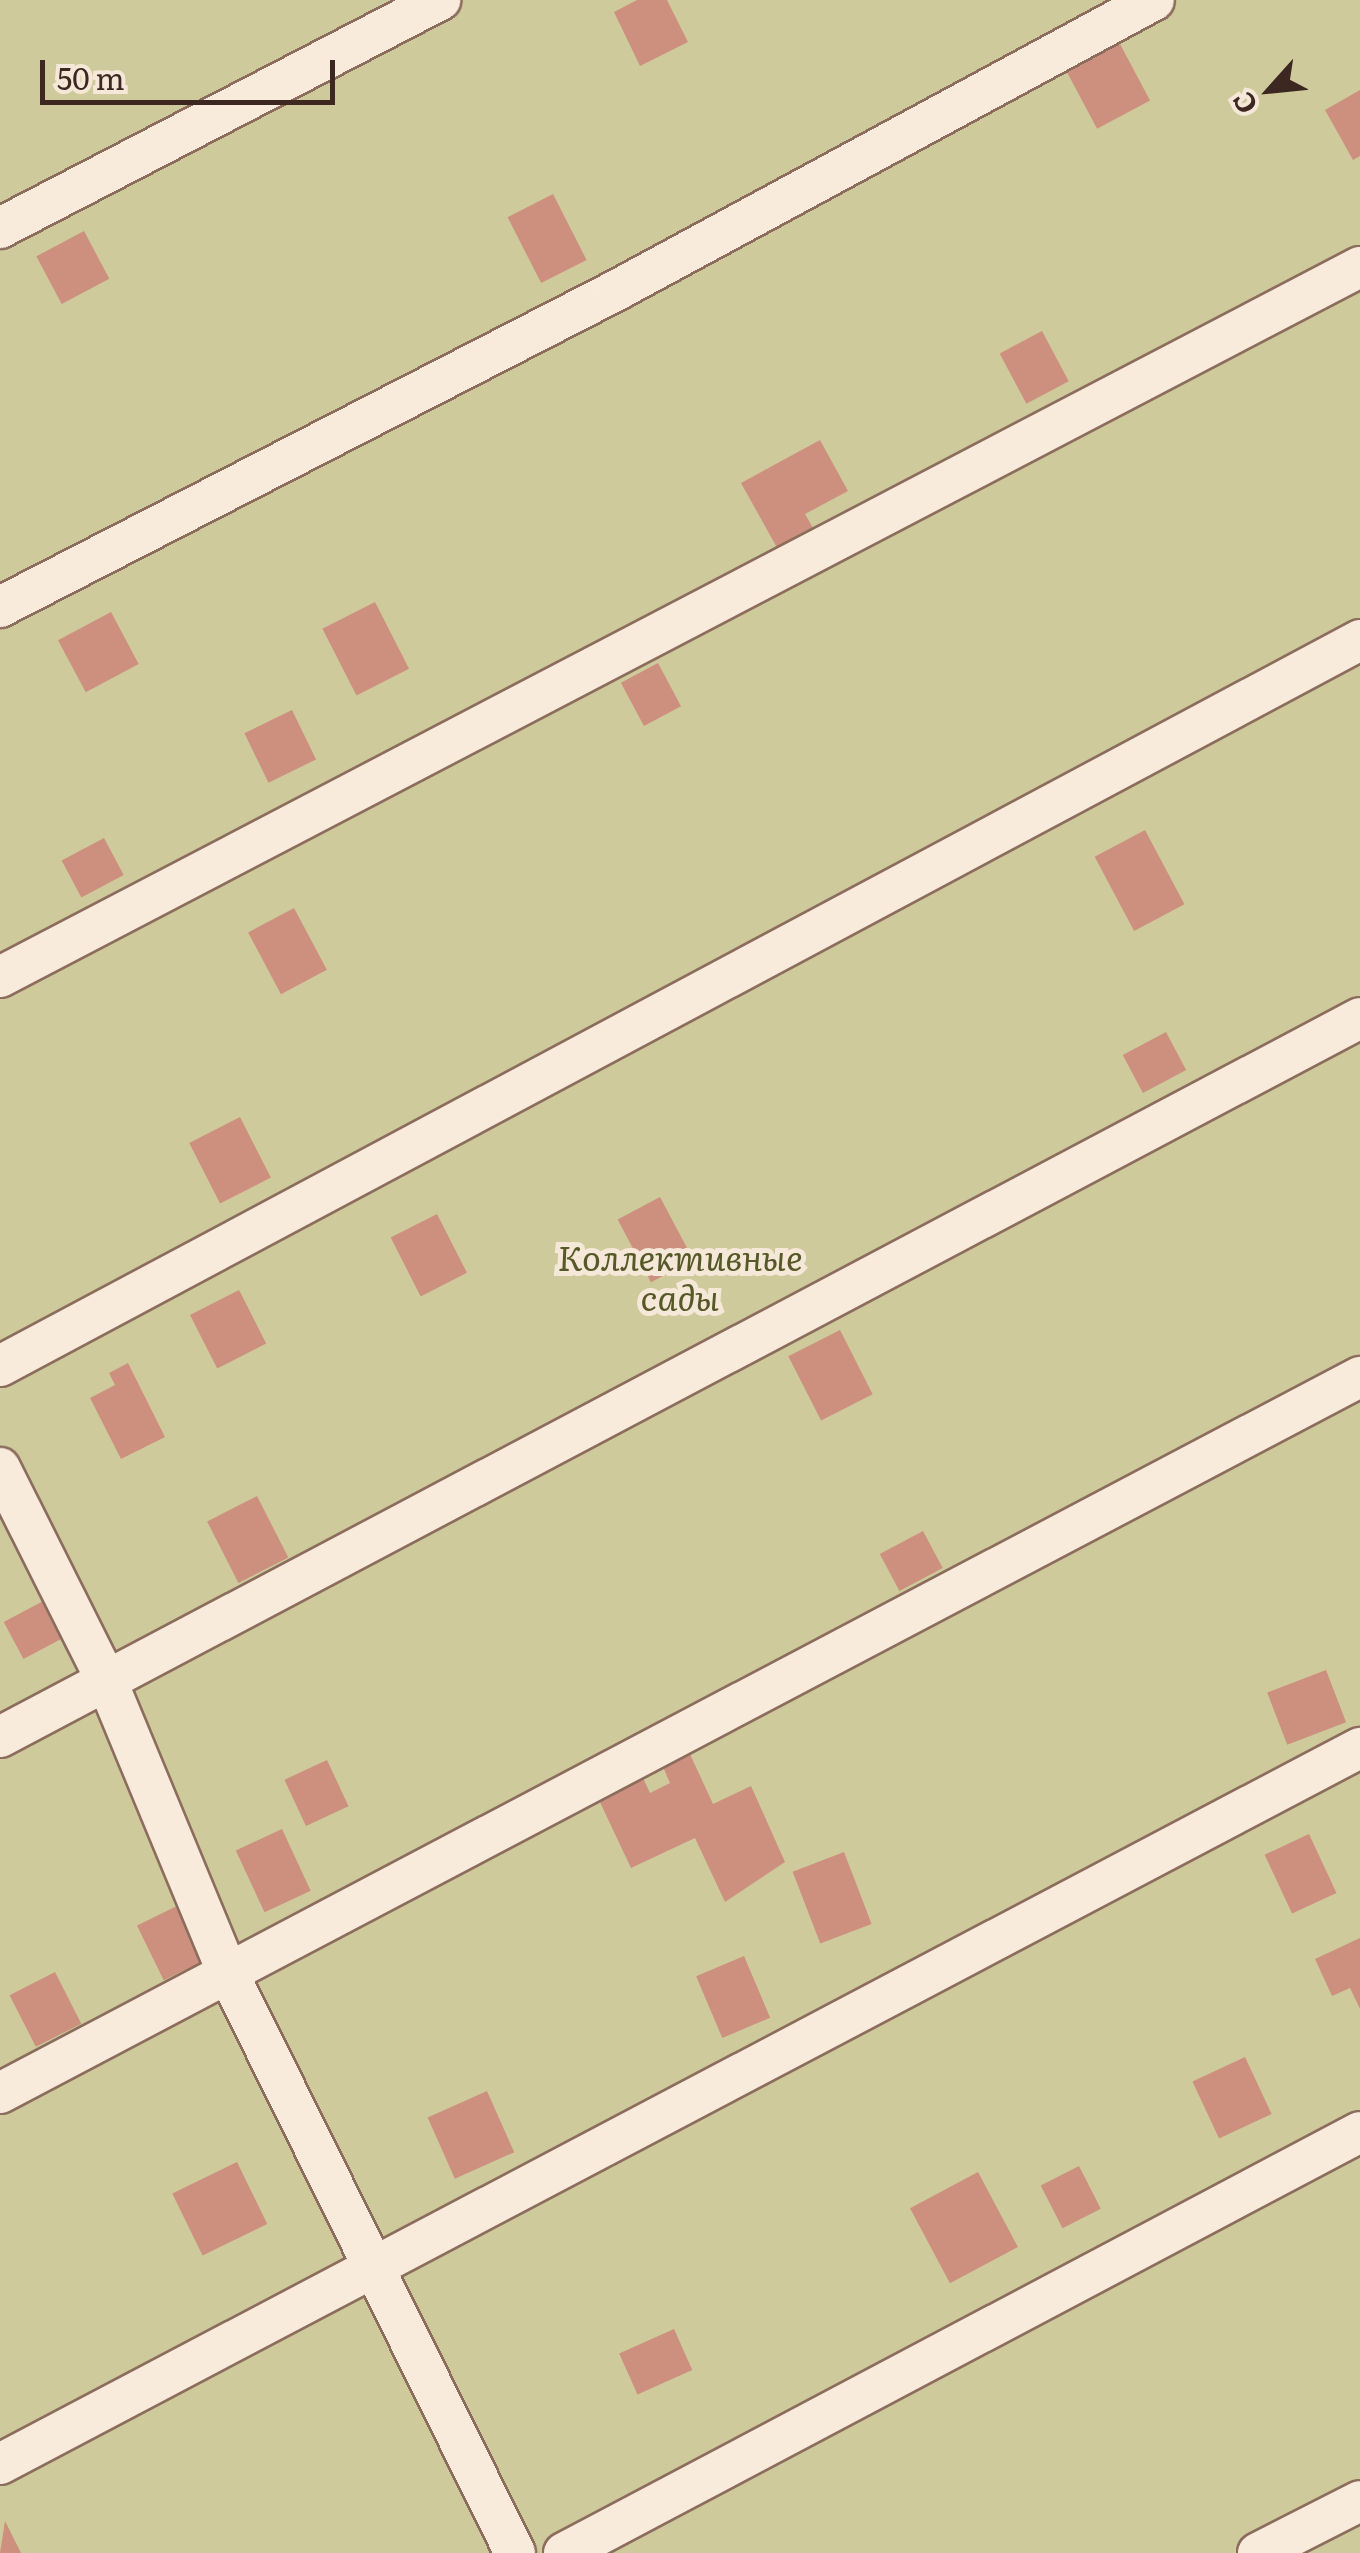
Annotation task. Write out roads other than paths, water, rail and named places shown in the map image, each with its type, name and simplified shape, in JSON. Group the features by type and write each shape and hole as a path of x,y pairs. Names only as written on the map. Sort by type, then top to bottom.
{"street":[{"path":"0,228 440,0"},
{"path":"0,607 617,290 1154,0"},
{"path":"0,977 1360,267"},
{"path":"0,1366 1360,640"},
{"path":"0,1737 108,1684 1360,1018"},
{"path":"0,2092 1360,1377"},
{"path":"0,1468 108,1684 228,1973 369,2266 515,2553"},
{"path":"0,2464 369,2266 1360,1748"},
{"path":"564,2553 1360,2132"},
{"path":"1258,2553 1360,2501"}],"park label":[{"name":"Коллективные сады","path":"680,1276"}]}
